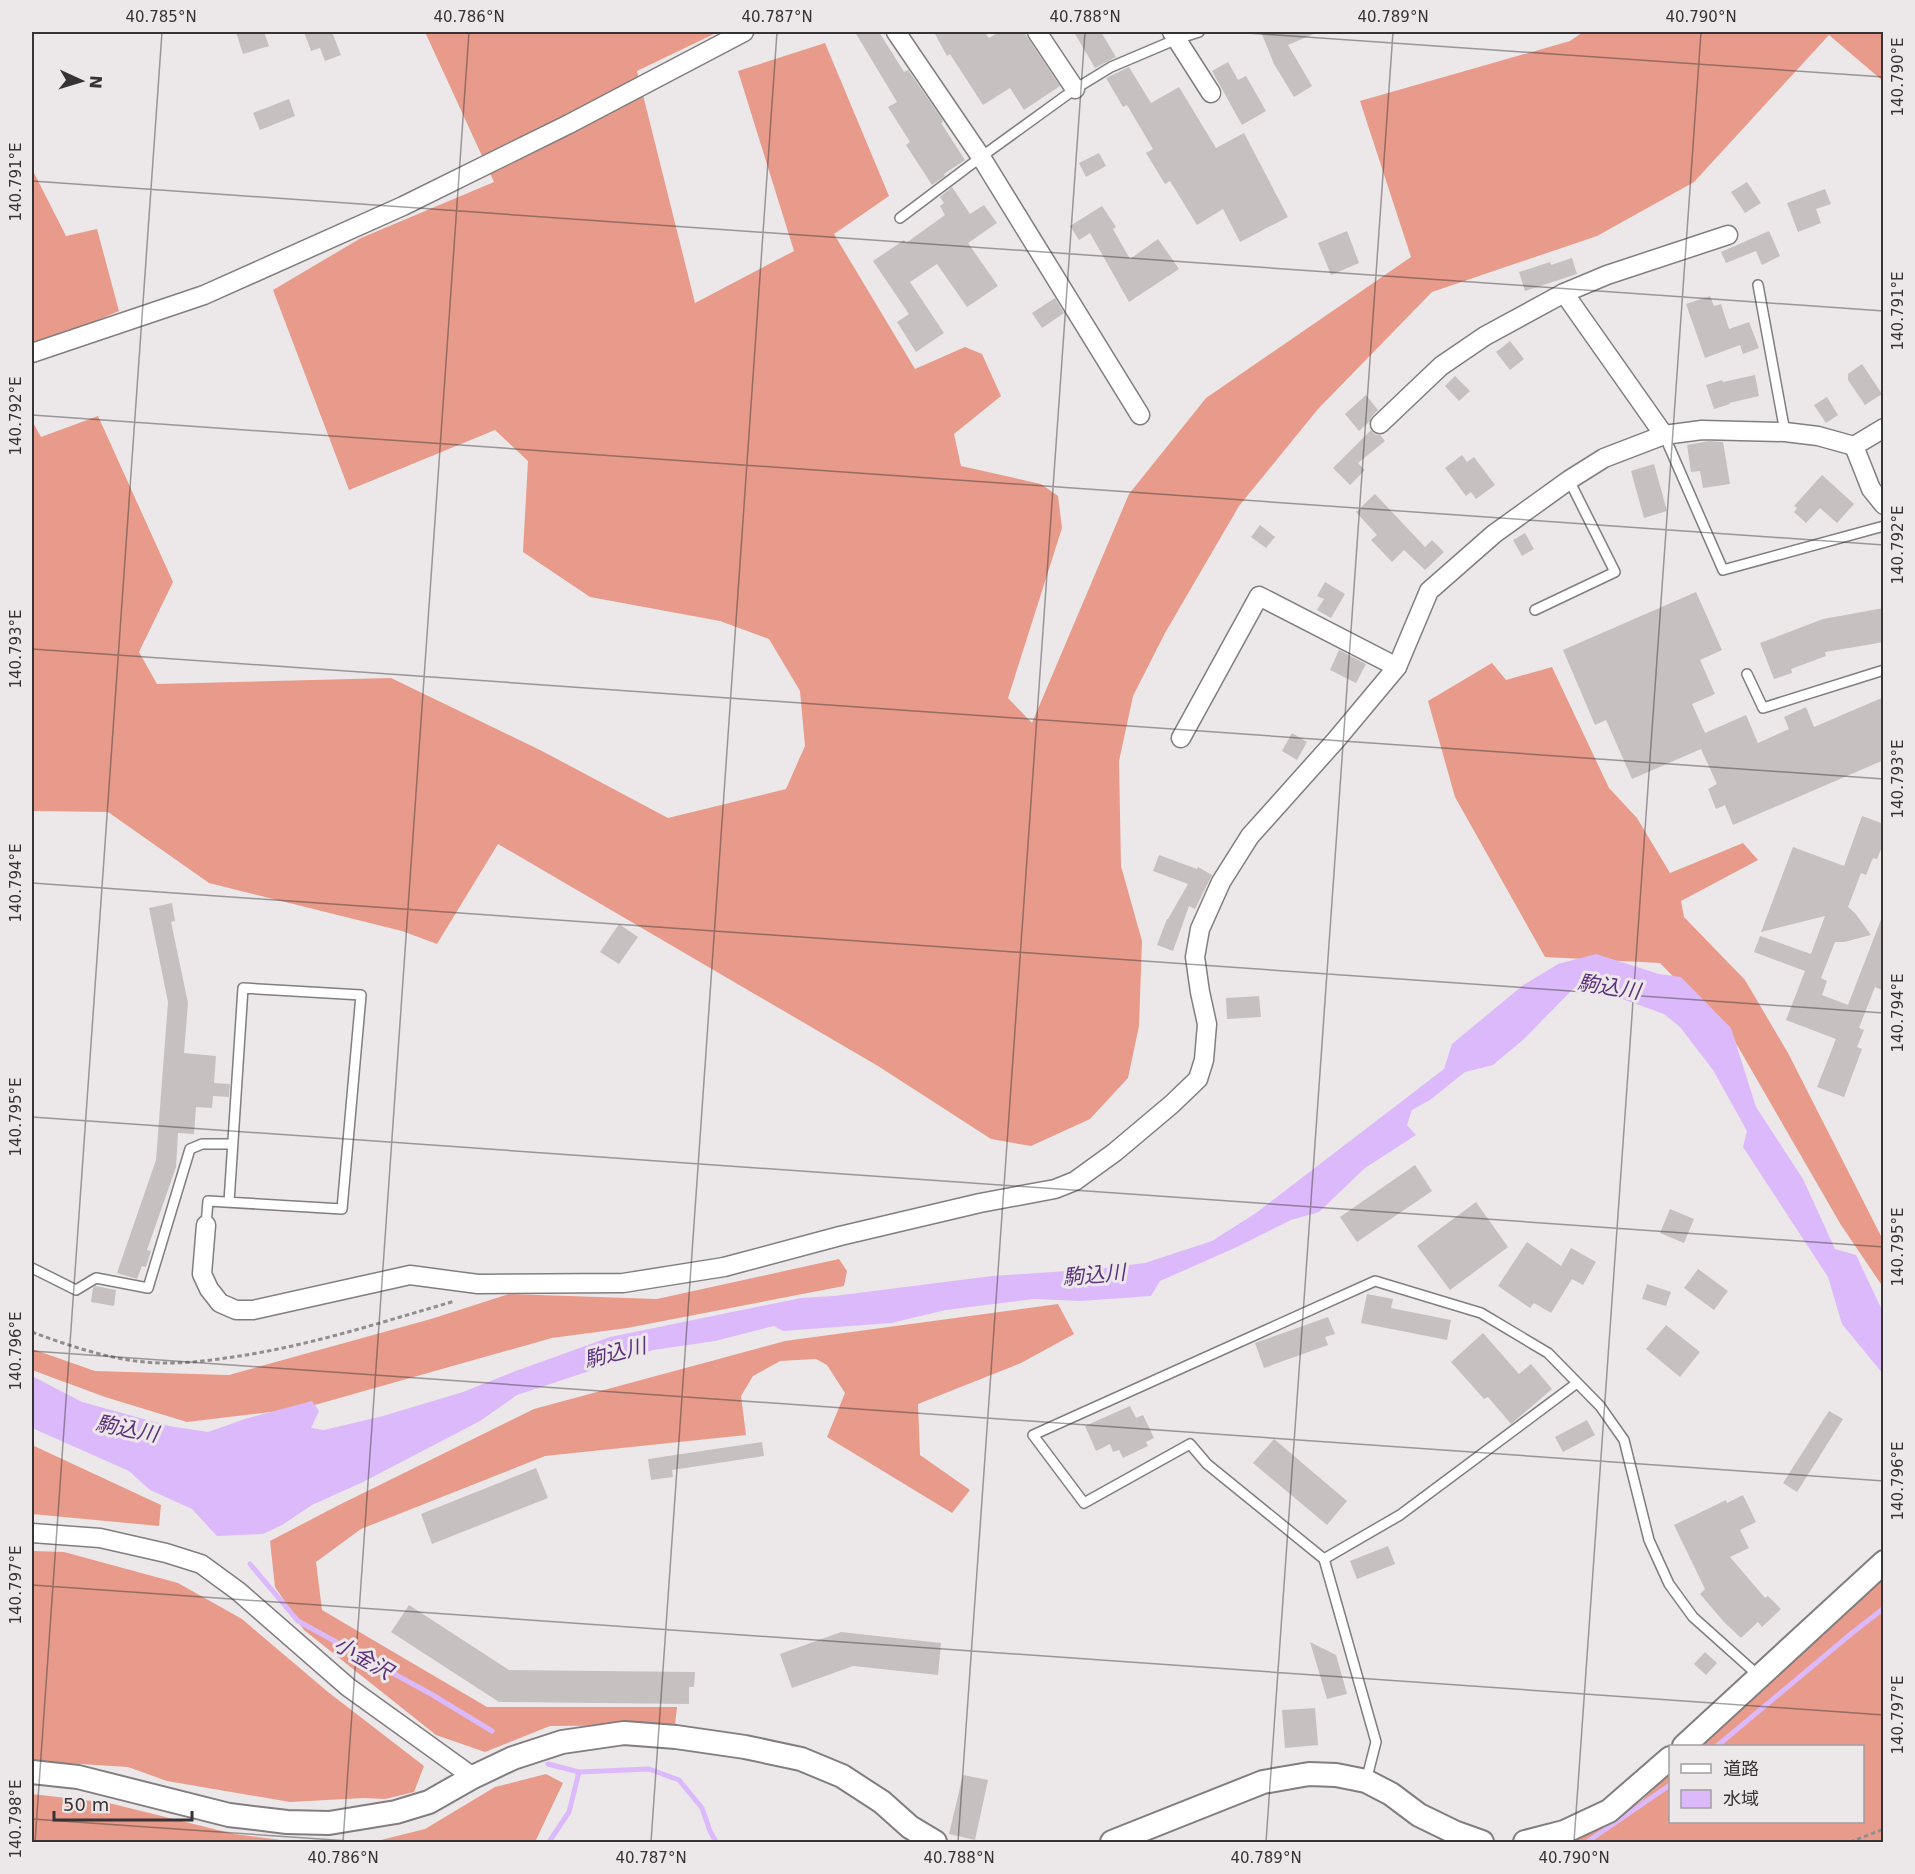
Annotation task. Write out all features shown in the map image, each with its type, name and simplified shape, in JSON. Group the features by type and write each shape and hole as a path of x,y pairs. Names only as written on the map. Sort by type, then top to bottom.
{"street":[{"path":"32,353 204,294 403,206 569,124 744,32"},
{"path":"896,32 981,157 1140,415"},
{"path":"1037,32 1075,89"},
{"path":"1175,35 1211,93"},
{"path":"1380,424 1441,366 1485,336 1564,293 1607,275 1728,235"},
{"path":"1564,293 1664,435"},
{"path":"206,1225 202,1274 209,1289 220,1303 236,1310 253,1310 410,1275 478,1284 623,1283 724,1267 840,1236 968,1206 1055,1189 1075,1181 1115,1152 1198,1079 1204,1060 1207,1024 1195,957 1200,929 1221,882 1250,836 1336,740 1397,667 1429,591 1494,534 1569,480 1604,458 1664,435 1702,430 1785,432 1818,436 1854,446 1884,428"},
{"path":"1854,446 1871,489 1884,505"},
{"path":"1181,738 1259,596 1397,667"},
{"path":"32,1533 100,1538 166,1553 201,1564 238,1591 348,1686 473,1777"},
{"path":"1685,1745 1884,1562"},
{"path":"32,1772 78,1777 229,1815 287,1822 329,1823 396,1812 429,1802 513,1758 562,1742 624,1733 676,1737 745,1747 801,1759 842,1776 882,1802 910,1827 935,1842"},
{"path":"1525,1842 1564,1832 1609,1811 1669,1760"},
{"path":"1112,1842 1263,1782 1309,1774 1336,1775 1366,1781 1391,1794 1419,1815 1454,1832 1482,1842"}],"lane":[{"path":"900,218 1075,89 1111,67 1175,35 1199,32"},
{"path":"1758,285 1785,432"},
{"path":"1664,435 1724,570 1884,526"},
{"path":"1535,610 1615,572 1569,480"},
{"path":"1747,674 1763,708 1884,670"},
{"path":"206,1225 208,1201 342,1209 361,995 243,988 229,1202"},
{"path":"32,1268 76,1290 96,1278 148,1288 190,1149 202,1144 232,1144"},
{"path":"1366,1781 1377,1742 1324,1559 1208,1464 1190,1444 1084,1503 1032,1435 1376,1281 1481,1313 1548,1353 1600,1406 1624,1440 1649,1540 1669,1584 1693,1617 1759,1677"},
{"path":"1324,1559 1400,1515 1577,1383"}],"path":[{"path":"32,1332 113,1358 168,1364 208,1360 266,1352 352,1330 455,1300 478,1284"},
{"path":"1850,1842 1884,1829"}],"shaded area":[{"path":"425,32 718,32 637,71 695,303 794,251 738,71 825,43 889,196 834,234 915,369 965,347 982,354 1001,396 954,434 961,466 1041,484 1058,496 1062,528 1008,698 1032,723 1129,494 1206,398 1411,257 1360,101 1570,41 1583,32 1883,32 1883,81 1829,35 1694,182 1597,236 1432,292 1318,409 1239,506 1165,633 1133,696 1119,761 1121,866 1142,941 1139,1026 1128,1078 1090,1119 1031,1146 991,1139 878,1066 498,844 437,944 402,931 209,883 108,812 32,811 32,421 41,437 98,416 173,582 139,652 157,684 391,678 542,751 668,818 786,789 805,746 800,691 769,639 720,621 590,597 523,552 528,461 495,430 349,490 273,290 361,238 494,182"},
{"path":"32,169 66,236 97,229 119,311 32,348"},
{"path":"1492,663 1506,680 1552,667 1609,788 1637,818 1670,873 1743,843 1758,860 1681,901 1684,917 1745,980 1788,1053 1883,1236 1883,1287 1841,1225 1733,1038 1660,963 1545,957 1455,797 1428,701"},
{"path":"839,1259 847,1271 844,1286 627,1328 552,1338 304,1408 187,1422 105,1397 32,1370 32,1349 95,1371 229,1375 431,1319 509,1294 657,1299"},
{"path":"1058,1304 1074,1334 1021,1363 918,1404 920,1455 970,1490 952,1513 827,1437 845,1393 827,1365 816,1359 780,1361 753,1376 741,1396 746,1435 545,1456 361,1529 316,1562 322,1610 487,1707 677,1707 675,1725 550,1726 485,1752 436,1735 304,1630 275,1587 270,1541 534,1409 785,1341"},
{"path":"32,1445 161,1505 159,1526 32,1514"},
{"path":"32,1551 64,1552 178,1583 242,1619 328,1692 424,1766 414,1792 385,1799 290,1802 167,1781 128,1767 32,1761"},
{"path":"1883,1579 1883,1842 1568,1842 1640,1802 1669,1775 1669,1823 1864,1823 1864,1745 1702,1745"},
{"path":"546,1774 563,1783 535,1842 373,1842 425,1829 495,1787"},
{"path":"32,1794 109,1803 234,1834 297,1842 32,1842"}],"water":[{"name":"駒込川","path":"1596,954 1659,974 1681,977 1731,1028 1756,1107 1803,1179 1835,1249 1856,1255 1883,1312 1883,1374 1842,1324 1828,1277 1743,1147 1747,1131 1713,1070 1680,1027 1664,1014 1603,992 1574,988 1524,1039 1493,1065 1465,1072 1430,1100 1412,1110 1407,1125 1416,1135 1365,1168 1319,1212 1291,1220 1160,1281 1151,1296 1081,1301 1034,1299 946,1310 891,1323 783,1331 774,1326 715,1341 653,1350 517,1395 480,1421 363,1482 312,1505 282,1525 263,1534 217,1536 192,1509 150,1490 129,1471 32,1428 32,1376 82,1402 169,1426 208,1432 245,1419 312,1401 319,1411 311,1428 324,1430 383,1416 463,1392 610,1337 801,1298 992,1276 1097,1269 1145,1263 1212,1241 1256,1213 1444,1069 1452,1044 1522,986 1558,964"}],"building":[{"path":"236,32 264,32 269,46 243,54"},
{"path":"304,32 332,32 341,55 325,61 320,48 311,51"},
{"path":"855,32 879,32 904,72 908,70 942,119 941,123 965,160 932,185 906,145 910,142 888,107 897,102"},
{"path":"934,32 984,32 989,38 999,32 1024,32 1060,86 1024,110 1010,88 983,105 950,54 947,56"},
{"path":"1074,32 1101,32 1116,57 1095,68"},
{"path":"1261,32 1318,32 1288,45 1312,86 1294,97 1274,64"},
{"path":"1228,62 1238,80 1246,76 1266,111 1242,125 1212,71"},
{"path":"1129,67 1151,103 1179,87 1216,148 1244,133 1288,217 1240,242 1223,209 1197,225 1170,181 1165,184 1146,153 1153,149 1127,105 1123,107 1106,78"},
{"path":"289,99 295,116 260,130 253,113"},
{"path":"1099,153 1106,166 1086,177 1079,163"},
{"path":"1747,182 1761,203 1745,213 1731,192"},
{"path":"952,187 970,214 984,205 997,223 968,243 998,286 967,307 937,264 910,282 944,333 916,352 897,322 909,314 873,261 904,240 906,243 945,215 940,206 944,203 940,197"},
{"path":"1825,189 1831,204 1816,209 1821,223 1798,232 1787,203"},
{"path":"1102,206 1116,227 1113,229 1130,259 1158,239 1179,269 1129,302 1090,233 1079,240 1070,226"},
{"path":"1347,231 1359,263 1331,275 1318,243"},
{"path":"1769,231 1780,256 1762,265 1756,251 1726,263 1721,252"},
{"path":"1572,258 1577,274 1525,291 1519,272"},
{"path":"1710,296 1714,306 1721,304 1729,329 1749,322 1759,348 1743,354 1740,345 1705,358 1686,304"},
{"path":"1055,298 1064,313 1042,328 1032,313"},
{"path":"1510,341 1524,359 1510,370 1496,352"},
{"path":"1862,364 1882,394 1865,405 1848,380 1848,374"},
{"path":"1755,375 1759,396 1714,409 1706,385"},
{"path":"1455,376 1470,391 1459,401 1445,386"},
{"path":"1366,395 1378,410 1359,431 1345,414"},
{"path":"1827,397 1838,415 1826,423 1814,405"},
{"path":"1371,430 1385,441 1358,463 1365,470 1350,485 1333,468"},
{"path":"1709,441 1723,442 1730,484 1703,488 1700,471 1691,472 1687,445"},
{"path":"1462,455 1467,462 1474,457 1495,485 1476,499 1471,492 1466,496 1445,468"},
{"path":"1654,464 1667,511 1644,518 1631,471"},
{"path":"1822,475 1854,504 1837,523 1820,508 1806,523 1794,512 1797,508 1794,506"},
{"path":"1375,494 1425,547 1432,540 1444,552 1425,570 1404,550 1392,562 1371,540 1377,535 1356,512"},
{"path":"1260,525 1275,537 1266,548 1251,537"},
{"path":"1525,533 1534,549 1522,556 1513,540"},
{"path":"1325,582 1345,594 1331,618 1317,610 1324,599 1317,596"},
{"path":"1696,592 1722,650 1700,660 1715,694 1692,704 1705,733 1746,715 1758,743 1789,729 1784,717 1806,707 1814,727 1884,697 1884,760 1733,825 1725,805 1716,809 1708,789 1717,784 1701,749 1632,779 1606,720 1595,725 1563,650"},
{"path":"1884,608 1884,642 1825,652 1826,656 1791,669 1792,673 1774,679 1760,643 1823,619"},
{"path":"1339,650 1366,664 1356,683 1330,670"},
{"path":"1292,733 1307,742 1297,760 1282,751"},
{"path":"1862,816 1884,824 1884,842 1877,859 1873,858 1866,875 1861,873 1848,907 1871,935 1835,942 1821,978 1827,981 1822,995 1848,1005 1882,917 1884,917 1884,991 1875,987 1859,1028 1864,1030 1857,1047 1862,1049 1844,1097 1817,1087 1836,1039 1786,1020 1805,971 1754,952 1760,936 1811,954 1825,916 1761,932 1793,847 1844,866"},
{"path":"1159,855 1197,869 1198,867 1212,875 1195,909 1189,906 1173,951 1157,945 1167,919 1188,884 1153,871"},
{"path":"172,903 175,921 171,922 188,1003 184,1053 216,1056 214,1083 230,1084 229,1097 213,1096 212,1108 196,1107 194,1134 178,1133 176,1167 147,1250 151,1251 146,1267 142,1266 137,1279 117,1273 156,1160 168,1002 149,908"},
{"path":"619,924 638,937 619,964 600,952"},
{"path":"1259,996 1261,1017 1227,1019 1226,998"},
{"path":"1415,1165 1432,1191 1357,1242 1340,1217"},
{"path":"1476,1202 1508,1247 1450,1290 1417,1246"},
{"path":"1670,1209 1694,1219 1684,1243 1660,1233"},
{"path":"1527,1242 1561,1266 1571,1248 1596,1262 1583,1285 1572,1279 1551,1313 1534,1303 1530,1308 1498,1286"},
{"path":"1698,1269 1728,1291 1714,1310 1684,1288"},
{"path":"1647,1284 1671,1292 1666,1306 1642,1299"},
{"path":"95,1286 116,1290 114,1306 91,1302"},
{"path":"1367,1294 1393,1299 1391,1308 1451,1320 1447,1340 1361,1323"},
{"path":"1328,1317 1335,1334 1325,1337 1328,1345 1264,1368 1255,1343"},
{"path":"1666,1325 1700,1352 1680,1377 1646,1349"},
{"path":"1483,1333 1519,1374 1531,1364 1552,1389 1511,1424 1488,1397 1484,1399 1451,1362"},
{"path":"1130,1406 1136,1418 1143,1415 1154,1438 1146,1442 1148,1446 1123,1458 1119,1450 1113,1452 1110,1444 1096,1451 1085,1426"},
{"path":"1829,1411 1843,1419 1797,1492 1783,1483"},
{"path":"1587,1420 1595,1435 1563,1452 1555,1437"},
{"path":"1274,1439 1347,1501 1327,1525 1253,1463"},
{"path":"762,1442 764,1456 672,1470 673,1477 651,1480 648,1459"},
{"path":"536,1468 548,1498 432,1544 421,1514"},
{"path":"1743,1495 1756,1522 1740,1530 1749,1548 1730,1557 1765,1598 1768,1596 1781,1609 1762,1627 1758,1622 1741,1638 1700,1594 1705,1589 1674,1525 1726,1500 1727,1503"},
{"path":"1388,1546 1395,1564 1357,1579 1350,1561"},
{"path":"409,1605 509,1670 695,1672 694,1687 689,1687 689,1704 499,1702 391,1632"},
{"path":"841,1632 941,1643 938,1675 853,1666 792,1688 780,1654"},
{"path":"1310,1642 1336,1655 1347,1694 1327,1699"},
{"path":"1705,1652 1717,1663 1706,1675 1694,1664"},
{"path":"1315,1708 1318,1745 1285,1748 1282,1710"},
{"path":"963,1775 988,1780 975,1840 949,1834"}],"waterway":[{"name":"小金沢","path":"250,1564 298,1621 431,1694 492,1731"},
{"path":"1718,1745 1884,1608"},
{"path":"548,1764 579,1772 649,1769 679,1780 702,1808 716,1842"},
{"name":"小金沢","path":"549,1842 569,1812 579,1772"},
{"path":"1587,1842 1669,1786"}]}
